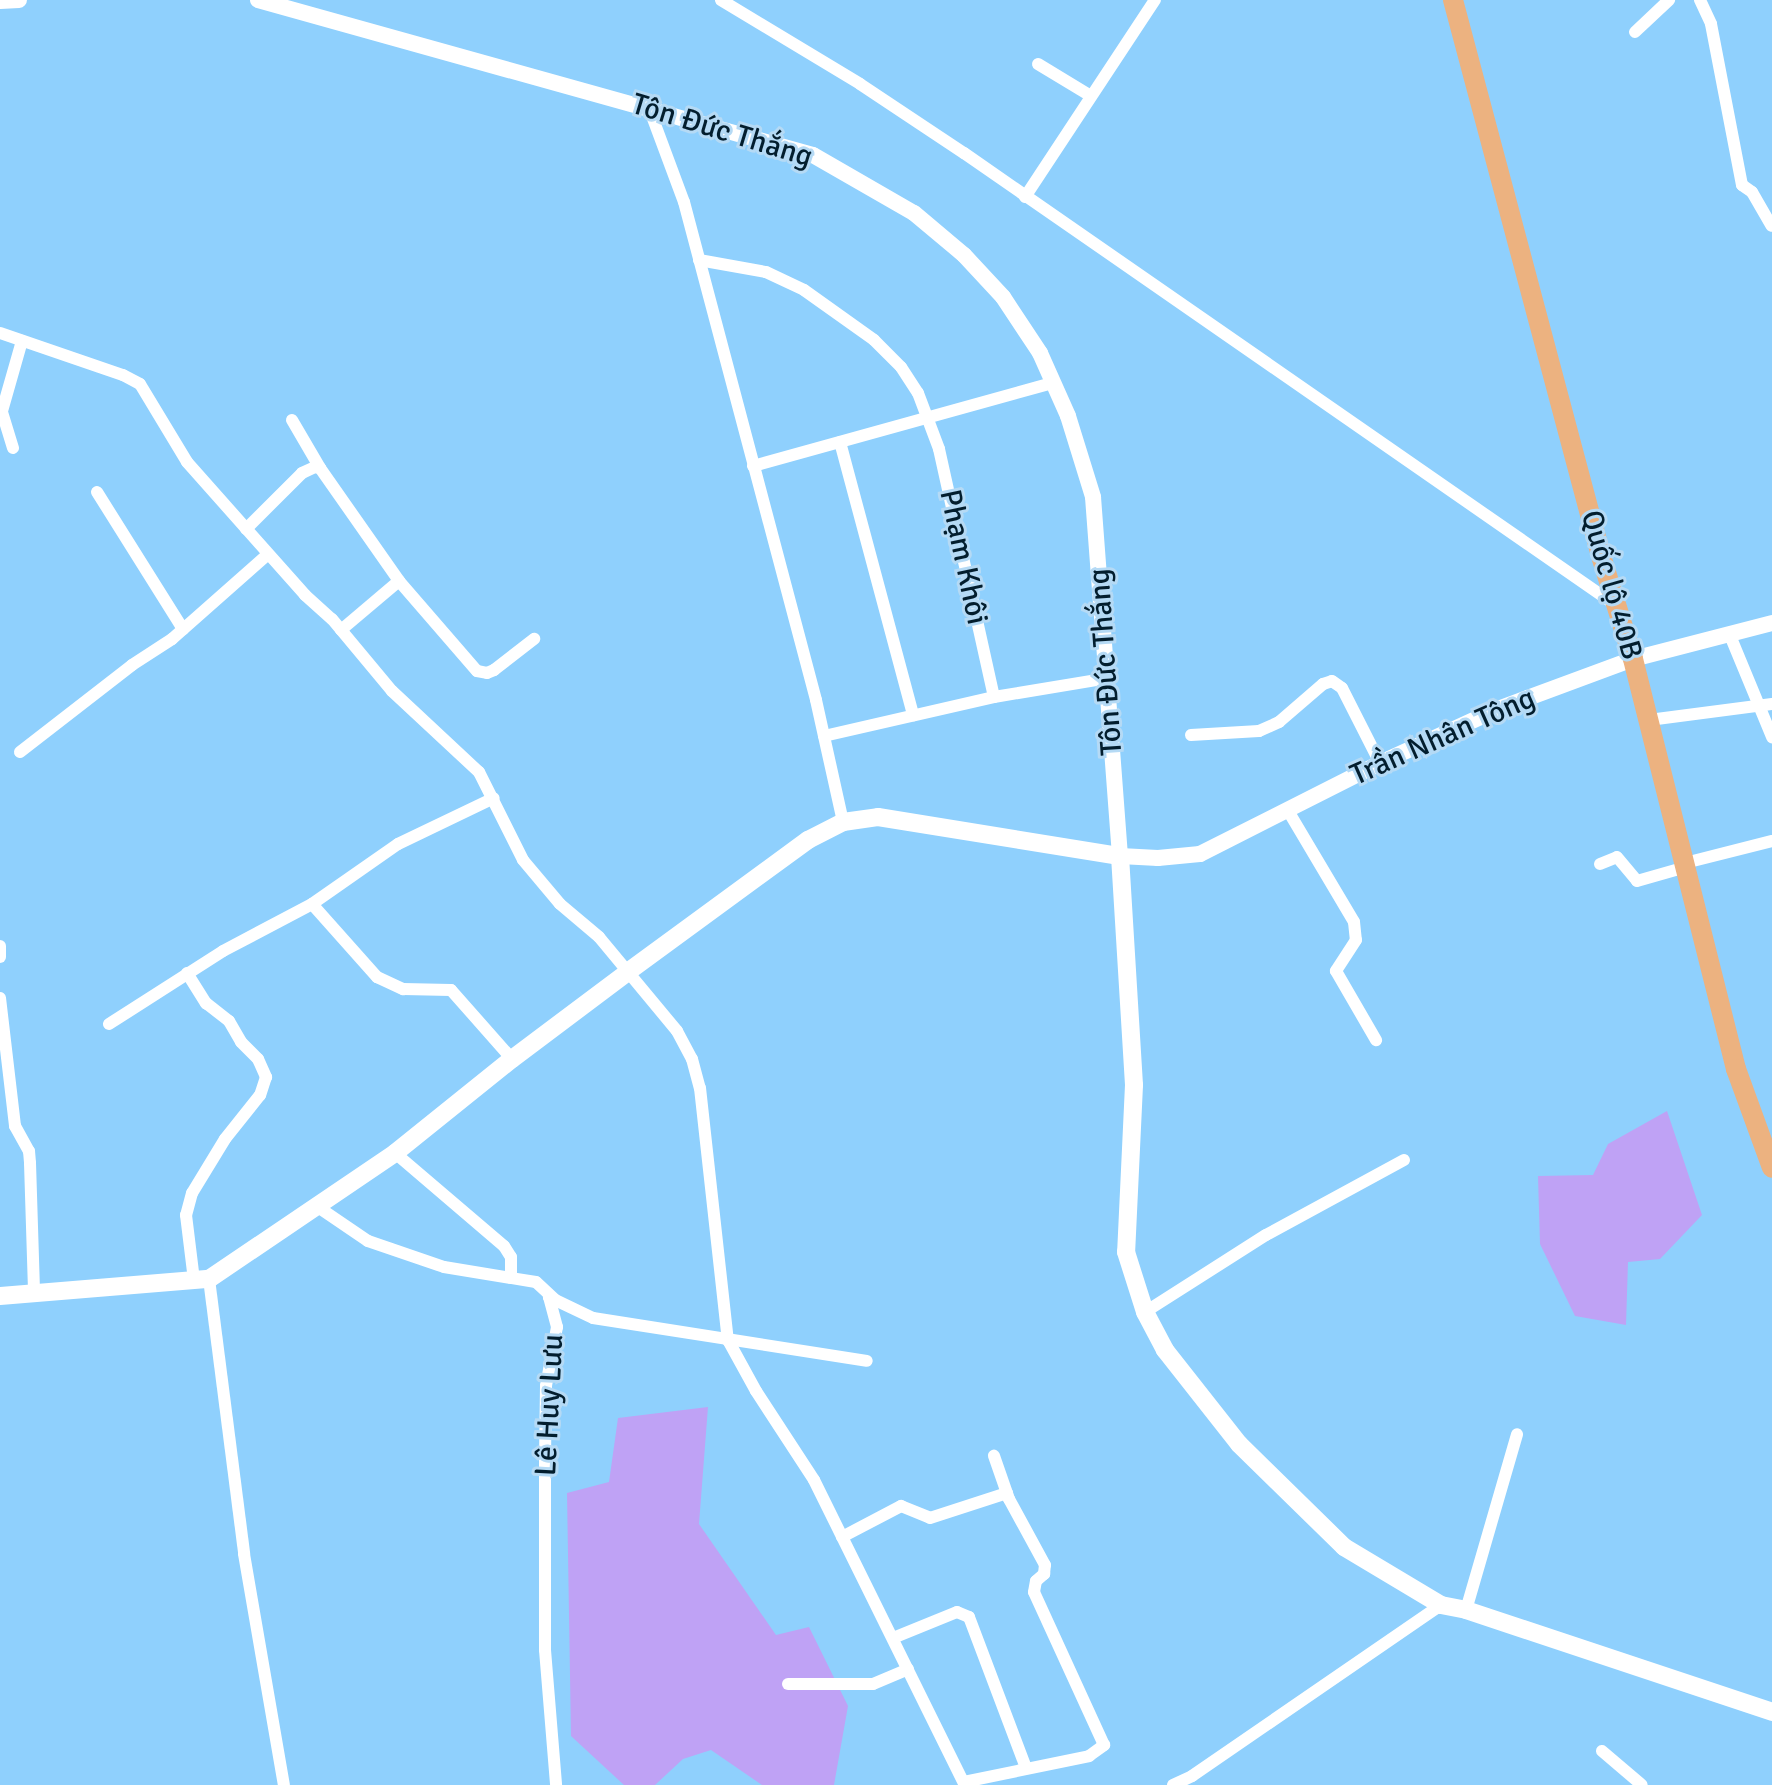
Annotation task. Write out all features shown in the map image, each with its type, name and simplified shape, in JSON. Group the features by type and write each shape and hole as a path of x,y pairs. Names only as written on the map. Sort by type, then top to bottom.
{"highway":[{"name":"Quốc lộ 40B","path":"1453,0 1633,659 1736,1069 1772,1168"}],"main road":[{"path":"0,1296 202,1280 395,1153 629,971 808,840 843,822 878,817 1120,856 1134,1085 1126,1252 1145,1312 1165,1350 1239,1444 1344,1547 1441,1605 1466,1610 1772,1712"}],"street":[{"path":"0,1 19,0"},
{"name":"Tôn Đức Thắng","path":"258,0 813,155 914,213 964,255 1003,297 1040,353 1068,416 1093,497 1120,856"},
{"path":"721,0 860,84 1616,605"},
{"path":"1025,197 1155,0"},
{"path":"1635,32 1669,0"},
{"path":"1700,0 1711,24 1742,185 1752,192 1772,226"},
{"path":"1038,64 1091,96"},
{"path":"649,108 684,202 824,736 843,822"},
{"name":"Phạm Khôi","path":"699,260 766,272 836,311 874,340 901,367 918,393 939,449 994,697"},
{"path":"0,333 123,375 140,384 187,462 268,554 341,630 392,691 479,772 494,798 515,849 535,877 629,971 683,1041 700,1088 728,1340 756,1391 814,1480 965,1783 1097,1753 1104,1741 1034,1592 1033,1586 1044,1574 1045,1565 1007,1493 994,1456"},
{"path":"13,448 2,411 22,341"},
{"path":"753,466 1053,383"},
{"path":"292,420 320,468 399,581 477,671 487,673 494,670 534,639"},
{"path":"840,442 913,715"},
{"path":"246,529 302,473 320,468"},
{"path":"97,492 183,629"},
{"path":"20,752 183,629 268,554"},
{"path":"341,630 399,581"},
{"name":"Trần Nhân Tông","path":"1120,856 1158,858 1200,854 1380,763 1498,709 1633,659 1772,623"},
{"path":"1729,633 1765,706 1772,737"},
{"path":"824,736 994,697 1109,678"},
{"path":"1191,735 1259,731 1279,722 1323,684 1332,681 1342,688 1380,763"},
{"path":"1649,720 1765,706"},
{"path":"109,1024 187,973 312,904 398,844 494,798"},
{"path":"1287,809 1354,922 1356,940 1336,971 1376,1040"},
{"path":"1600,864 1617,857 1637,881 1772,841"},
{"path":"312,904 345,946 377,977 403,989 451,990 512,1059"},
{"path":"0,946 0,957"},
{"path":"187,973 206,1003 229,1021 241,1042 258,1059 266,1077 260,1095 225,1139 192,1193 186,1215 202,1280 244,1554 284,1785"},
{"path":"0,998 15,1126 29,1151 34,1293"},
{"path":"395,1153 504,1246 511,1257 511,1278"},
{"path":"1145,1312 1266,1235 1404,1160"},
{"name":"Lê Huy Lưu","path":"315,1205 354,1234 386,1248 444,1267 543,1285 555,1300 549,1297"},
{"path":"549,1297 593,1318 867,1361"},
{"name":"Lê Huy Lưu","path":"549,1297 557,1327 546,1386 545,1650 556,1785"},
{"path":"1466,1610 1517,1434"},
{"path":"842,1537 901,1506 930,1518 1007,1493"},
{"path":"1173,1785 1205,1767 1441,1605"},
{"path":"893,1638 957,1612 966,1614 1022,1769 1023,1785"},
{"path":"788,1684 873,1684 908,1669"},
{"path":"1602,1751 1642,1785"}],"shaded area":[{"path":"1667,1111 1702,1215 1660,1259 1628,1262 1626,1325 1575,1316 1540,1244 1538,1176 1593,1175 1608,1144"},
{"path":"708,1407 699,1524 776,1635 809,1627 848,1706 834,1785 762,1785 711,1750 683,1759 655,1785 624,1785 571,1736 567,1493 609,1482 618,1418"}]}
